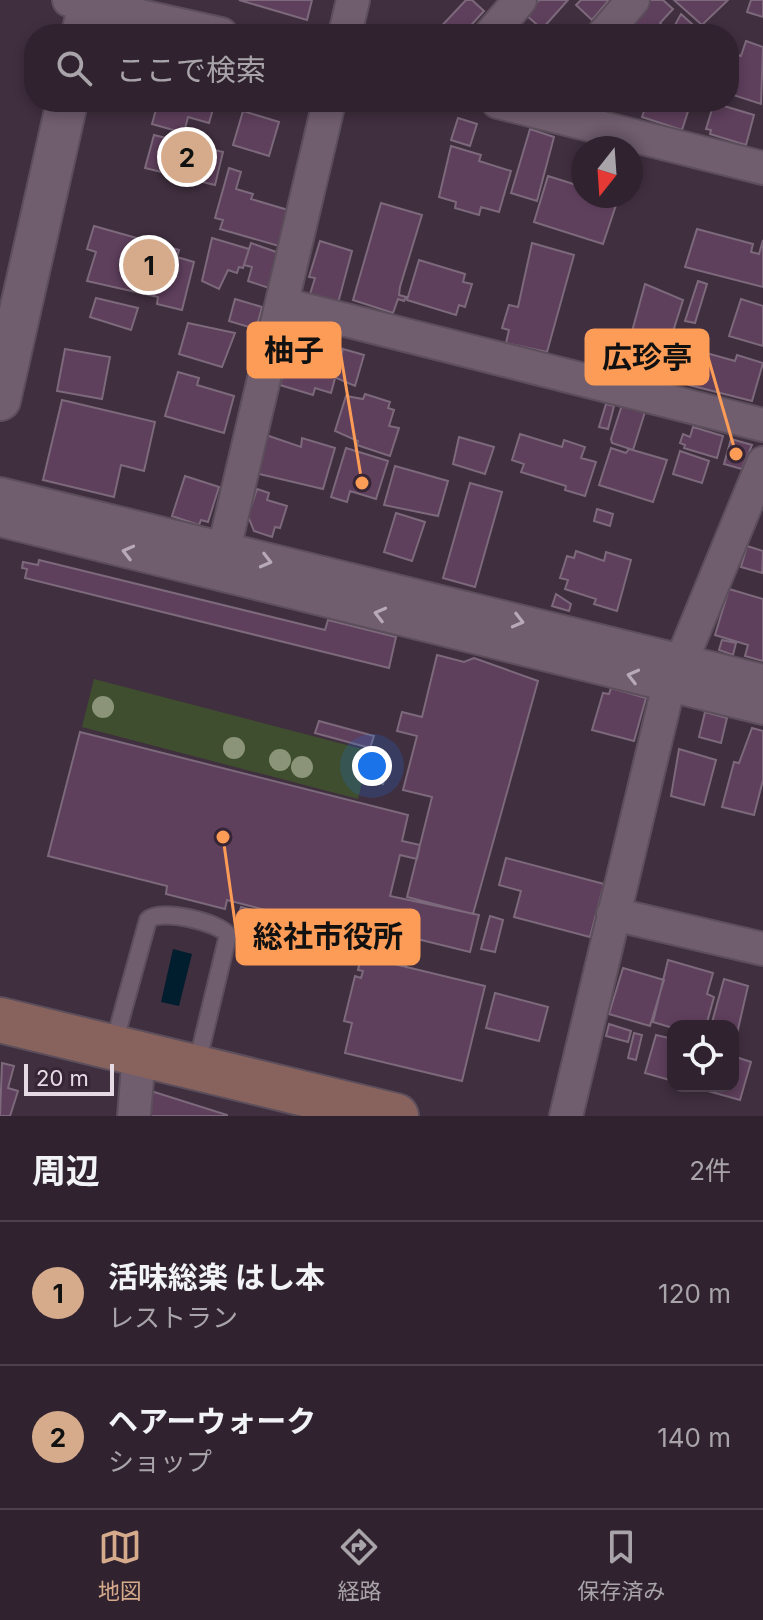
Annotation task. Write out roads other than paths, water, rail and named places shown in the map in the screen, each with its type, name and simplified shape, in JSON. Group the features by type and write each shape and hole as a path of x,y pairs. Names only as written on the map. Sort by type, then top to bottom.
{"main road":[{"path":"0,1020 396,1116"}],"street":[{"path":"347,24 353,0"},
{"path":"500,24 520,0"},
{"path":"613,24 633,0"},
{"path":"83,9 166,24"},
{"path":"0,400 65,112"},
{"path":"221,562 327,112"},
{"path":"560,112 763,168"},
{"path":"282,304 763,425"},
{"path":"566,1116 613,914 677,673 763,463"},
{"path":"0,494 221,562"},
{"path":"0,520 221,562 677,673 763,681"},
{"path":"677,673 763,708"},
{"path":"613,914 763,949"},
{"path":"126,1052 134,1116"}],"lane":[{"path":"126,1052 148,920 162,913 196,921 220,927 228,938 196,1069"}],"water":[{"path":"173,949 192,954 179,1006 161,1002"}],"place":[{"name":"ヘアーウォーク","path":"187,157"},
{"name":"活味総楽 はし本","path":"149,265"},
{"name":"広珍亭","path":"736,454"},
{"name":"柚子","path":"362,483"},
{"name":"総社市役所","path":"223,837"}]}
